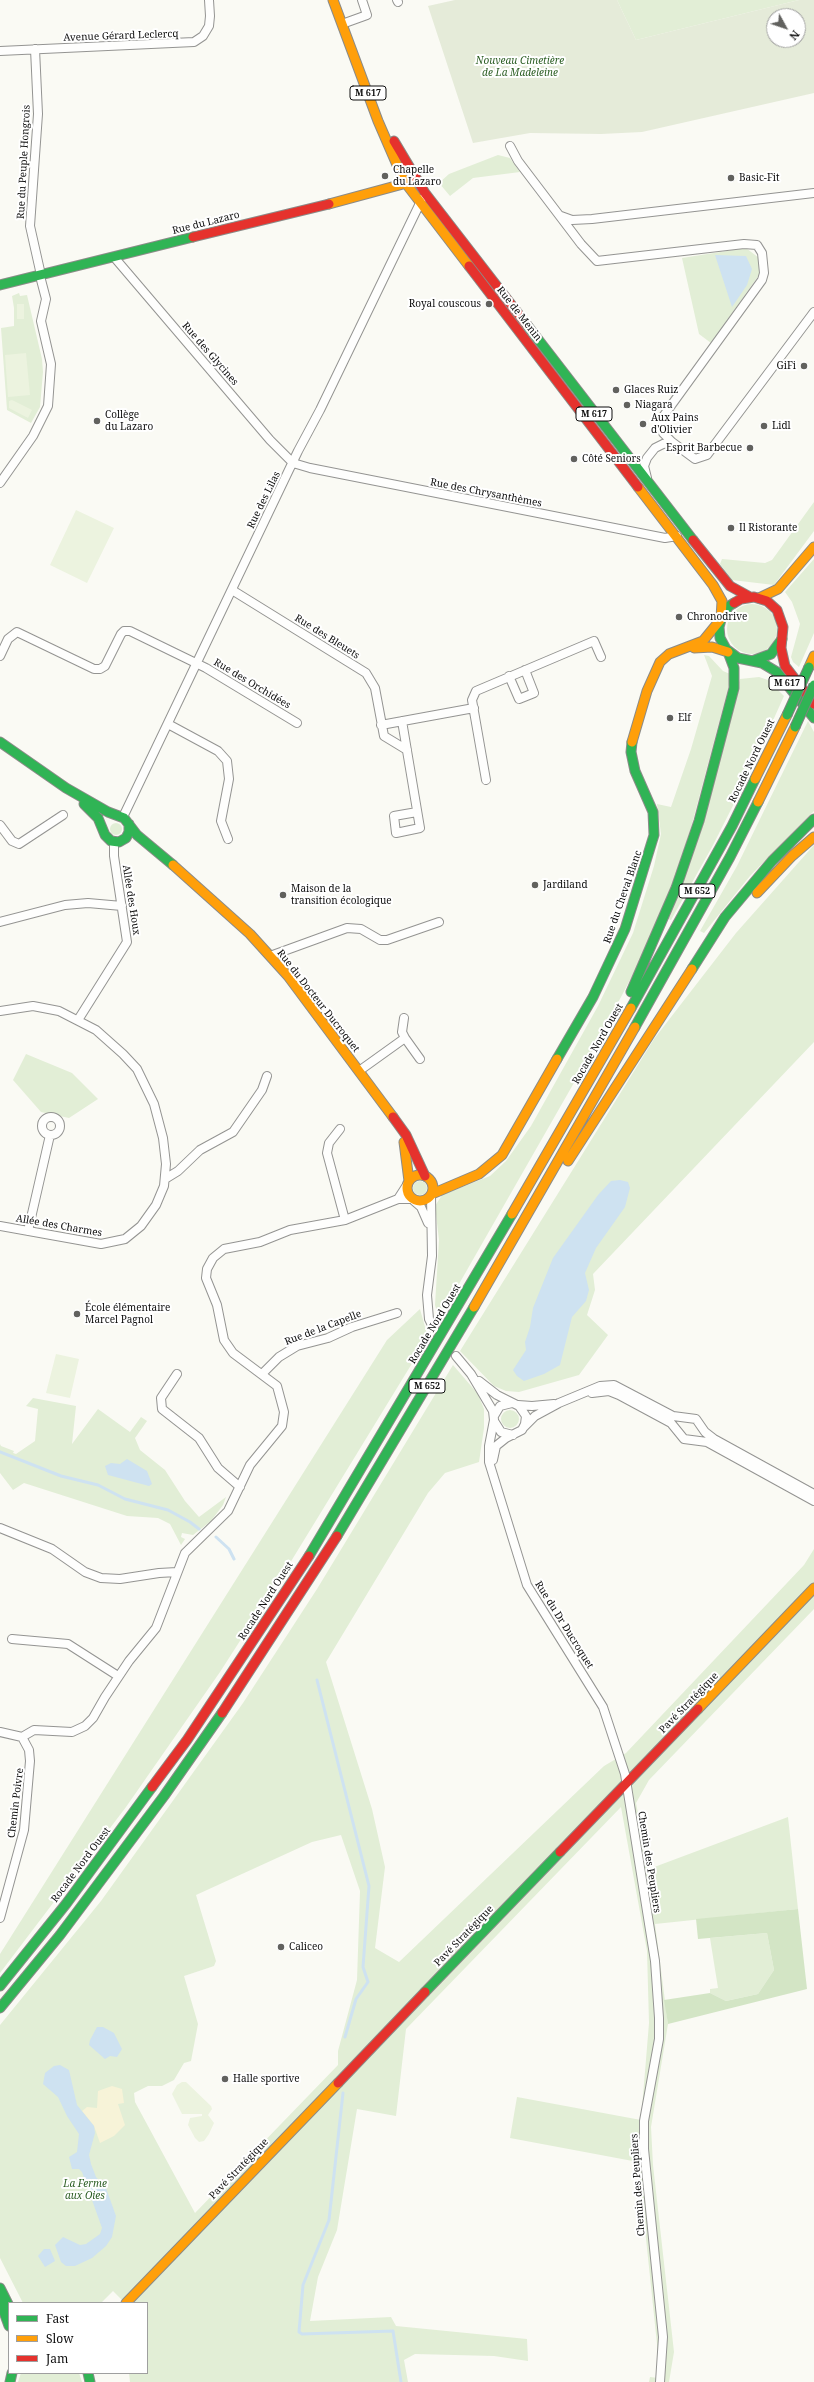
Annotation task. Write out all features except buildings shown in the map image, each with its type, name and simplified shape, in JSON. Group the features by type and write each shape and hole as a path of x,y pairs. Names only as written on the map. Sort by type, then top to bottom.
{"main road":[{"name":"Rue de Menin","path":"333,0 346,23 392,135 416,180 719,595 722,605 721,619"},
{"name":"Rue de Menin","path":"342,0 346,23 378,121 406,184 658,496 722,578 730,586 754,597"},
{"name":"Rue du Lazaro","path":"0,285 406,184 416,180"},
{"path":"599,1063 657,937 693,842 734,688 734,668 728,652 720,638 721,619 733,603 754,597 769,595 778,589 814,547"},
{"path":"728,652 738,658 749,661 761,660 777,648 783,636 783,622 777,610 767,601 754,597"},
{"name":"Rue du Cheval Blanc","path":"432,1195 468,1179 492,1166 509,1145 589,1005 622,936 651,848 654,829 651,807 632,762 633,736 657,665 670,654 686,649 703,641 721,619"},
{"name":"M 617","path":"783,636 781,652 785,666 814,704"},
{"name":"Rue du Cheval Blanc","path":"686,649 712,647 728,652"},
{"name":"Rocade Nord Ouest","path":"0,1986 66,1904 144,1799 218,1695 268,1619 372,1452 697,892 787,715 814,656"},
{"name":"M 617","path":"749,661 766,665 777,672 814,718"},
{"name":"M 652","path":"0,2008 60,1935 133,1838 233,1697 323,1559 458,1334 704,906 795,727 814,685"},
{"name":"Rue du Docteur Ducroquet","path":"0,742 66,788 123,819 136,834 230,914 288,976 408,1138 426,1176"},
{"name":"Rue du Docteur Ducroquet","path":"66,788 95,815 103,830"},
{"path":"458,1334 724,917 782,850 814,818"},
{"path":"107,819 123,819 129,833 118,841 107,839 103,830 107,819"},
{"path":"634,1056 717,940 776,872 814,836"},
{"name":"Rue du Docteur Ducroquet","path":"118,841 140,845 171,863"},
{"name":"Rue du Docteur Ducroquet","path":"396,1122 406,1149 410,1171 408,1183"},
{"path":"417,1175 426,1176 433,1184 432,1195 424,1201 414,1200 408,1194 408,1183 417,1175"},
{"name":"Rue du Cheval Blanc","path":"426,1176 452,1181 468,1179"},
{"name":"Pavé Stratégique","path":"126,2302 814,1588"},
{"path":"0,2288 8,2304"},
{"path":"0,2301 8,2323"}],"street":[{"name":"Avenue Gérard Leclercq","path":"0,51 194,42 203,36 208,26 210,16 209,0"},
{"path":"346,23 367,15 362,0"},
{"name":"Rue du Peuple Hongrois","path":"0,483 33,436 48,406 50,364 41,321 46,299 30,226 38,114 35,49"},
{"path":"510,146 518,161 591,258 597,261 744,244 757,245 762,253 764,273 762,280 662,418 663,433 672,442 695,459 707,455 814,312"},
{"name":"Rue des Lilas","path":"123,819 293,463 425,193"},
{"path":"560,215 572,220 592,219 814,193"},
{"name":"Rue des Glycines","path":"114,257 270,440 293,463"},
{"path":"658,496 644,466 647,458 655,448 672,442"},
{"name":"Rue des Chrysanthèmes","path":"293,463 310,468 665,538 677,536"},
{"name":"Rue des Bleuets","path":"232,590 366,673 375,688 380,725 386,738 407,750"},
{"name":"Rue des Orchidées","path":"0,656 8,639 18,632 94,669 100,669 105,666 121,634 127,630 197,663 296,723"},
{"path":"486,780 472,696 476,691 594,641 600,657"},
{"path":"509,676 519,699 534,693 525,670"},
{"path":"380,725 474,708"},
{"path":"402,721 417,812"},
{"path":"168,724 218,751 227,761 229,779 221,821 228,839"},
{"path":"0,825 12,841 20,844 63,814"},
{"name":"Allée des Houx","path":"78,1020 127,942 114,856 118,841"},
{"path":"0,922 65,905 88,903 122,906"},
{"path":"270,956 347,928 361,929 380,940 387,940 439,922"},
{"name":"Allée des Charmes","path":"0,1011 24,1006 42,1007 59,1011 78,1020 102,1035 137,1069 145,1083 154,1104 162,1130 166,1156 165,1179 159,1199 152,1212 135,1232 125,1239 101,1244 0,1226"},
{"path":"404,1018 402,1032 420,1059"},
{"path":"359,1071 405,1038"},
{"path":"165,1179 178,1171 200,1150 233,1132 262,1090 267,1076"},
{"path":"340,1129 330,1143 327,1153 345,1220"},
{"path":"28,1231 50,1135"},
{"path":"398,1199 408,1183"},
{"path":"432,1195 430,1229 432,1256 428,1305 429,1319 434,1329"},
{"path":"0,1732 22,1737 34,1730 72,1732 85,1726 96,1714 118,1676 156,1628 187,1550 224,1517 250,1465 279,1430 283,1421 279,1390 274,1382 233,1353 224,1340 217,1305 206,1278 209,1263 224,1249 260,1242 290,1230 345,1220 398,1199 414,1200 423,1210 430,1229"},
{"name":"Rue de la Capelle","path":"262,1374 284,1353 297,1346 328,1338 352,1327 397,1313"},
{"path":"456,1356 471,1374 489,1401 496,1427 501,1432 513,1435"},
{"path":"178,1374 161,1398 162,1409 199,1438 218,1468 232,1482 240,1487"},
{"path":"471,1374 490,1391 514,1404 525,1414 526,1421 523,1428"},
{"path":"496,1482 493,1462 494,1450 500,1442 523,1428 535,1416 559,1403 604,1385 614,1385 672,1416 696,1419 701,1427 714,1438 814,1494"},
{"path":"583,1394 604,1391 619,1395 671,1423 684,1440 706,1442 814,1501"},
{"path":"496,1482 489,1455 494,1418 500,1406 514,1404 532,1406 559,1403"},
{"path":"679,1432 680,1423 686,1418"},
{"path":"693,1441 700,1434 701,1427"},
{"name":"Rue du Dr Ducroquet","path":"496,1482 527,1585 603,1707 625,1774"},
{"path":"0,1528 52,1549 85,1572 101,1578 114,1580 159,1572 178,1572"},
{"path":"12,1639 68,1644 118,1676"},
{"name":"Chemin Poivre","path":"0,1918 19,1854 27,1810 30,1761 29,1750 22,1737"},
{"name":"Chemin des Peupliers","path":"625,1774 655,1960 658,2011 659,2040 644,2121 644,2149 663,2337 660,2382"}],"green space":[{"name":"Nouveau Cimetière de La Madeleine","path":"455,0 617,0 636,40 766,8 766,48 806,48 806,8 766,8 799,0 814,0 814,93 642,132 601,134 530,133 473,143 428,6"},
{"path":"617,0 799,0 766,8 636,40"},
{"path":"498,155 510,158 520,172 473,178 450,196 439,183 449,174"},
{"path":"746,248 759,258 759,275 711,343 699,334 682,258"},
{"path":"19,293 20,296 27,295 42,359 43,372 40,407 31,423 7,410 1,328 14,326 12,296"},
{"path":"17,304 24,304 24,319 17,319"},
{"path":"26,353 30,395 8,397 5,355"},
{"path":"12,400 32,410 28,418 9,408 9,401"},
{"path":"814,502 814,531 774,585 732,580 720,564 722,559 765,563 772,560"},
{"path":"76,510 114,528 87,583 50,565"},
{"path":"814,559 814,633 799,667 793,662 791,657 800,624 792,602 785,592"},
{"path":"747,604 757,604 770,611 777,624 777,634 770,647 757,654 747,654 738,650 731,643 727,634 727,624 731,615 738,608"},
{"path":"704,655 709,656 723,671 730,674 729,685 692,824 672,887 639,963 595,1046 439,1319 435,1305 439,1240 435,1206 442,1195 490,1176 506,1161 531,1126 598,1006 633,933 654,866 661,834 657,804 671,807 691,749 712,676"},
{"path":"759,677 768,680 784,696 749,774 712,847 671,920 668,919 740,679"},
{"path":"808,721 814,732 814,811 750,876 704,933 700,931 737,866"},
{"path":"114,823 118,823 122,829 118,835 114,835 110,831 110,827"},
{"path":"814,845 814,1042 593,1274 595,1290 587,1315 608,1335 579,1375 519,1392 506,1391 494,1386 460,1351 654,1039 736,933"},
{"path":"26,1054 72,1073 98,1099 69,1118 41,1112 13,1080"},
{"path":"420,1181 425,1183 427,1188 425,1193 420,1195 415,1193 413,1188 415,1183"},
{"path":"420,1309 427,1334 419,1352 290,1563 220,1672 126,1807 0,1973 0,1954 387,1340"},
{"path":"56,1354 79,1359 70,1398 46,1393"},
{"name":"La Ferme aux Oies","path":"453,1365 478,1394 484,1409 484,1428 479,1462 445,1473 428,1493 326,1662 372,1809 385,1867 375,1948 399,1962 604,1766 626,1753 804,1565 814,1549 814,1609 649,1780 636,1803 649,1869 788,1817 798,1909 655,1924 668,2024 651,2127 653,2165 674,2352 669,2382 649,2382 650,2377 658,2378 657,2344 638,2162 510,2138 517,2097 641,2120 649,2023 647,1951 621,1807 406,2029 396,2116 357,2109 337,2230 318,2277 310,2321 391,2317 396,2326 527,2339 528,2361 494,2356 415,2354 404,2360 408,2382 130,2382 129,2374 148,2374 148,2302 124,2302 113,2291 102,2302 22,2302 0,2258 0,2025 101,1901 243,1703 317,1589","holes":["341,1835 360,1891 357,1980 338,2051 338,2065 195,2213 135,2102 134,2093 148,2086 162,2086 174,2080 184,2063 191,2061 198,2024 184,1976 214,1966 216,1961 196,1895 312,1842"]},
{"path":"33,1398 76,1406 72,1444 98,1409 130,1432 141,1417 147,1421 135,1438 140,1450 165,1470 185,1501 199,1517 226,1497 223,1505 211,1521 193,1535 182,1533 181,1537 185,1539 181,1545 170,1524 158,1518 127,1516 24,1483 13,1490 0,1473 0,1444 1,1446 14,1451 13,1453 16,1454 35,1441 38,1409 26,1406"},
{"path":"510,1410 516,1413 519,1419 516,1425 510,1428 504,1425 501,1419 504,1413"},
{"path":"798,1909 807,1989 668,2024 664,2000 710,1993 726,2001 758,1994 774,1970 767,1933 698,1939 696,1919"},
{"path":"767,1933 774,1970 758,1994 726,2001 710,1993 710,1989 718,1988 710,1938"},
{"path":"182,2082 186,2082 211,2106 212,2109 208,2115 214,2123 204,2141 199,2142 195,2138 188,2125 190,2118 202,2116 202,2114 182,2114 172,2094 177,2085"},
{"path":"21,2374 79,2374 82,2382 18,2382"}],"sand":[{"path":"112,2086 122,2089 124,2103 118,2104 125,2125 114,2136 100,2143 94,2126 82,2111 87,2107 97,2108 98,2091"}],"water":[{"path":"715,255 746,256 752,269 747,285 732,307"},
{"path":"620,1180 628,1182 630,1188 625,1207 596,1248 585,1273 589,1290 586,1301 572,1317 560,1365 544,1374 524,1381 517,1376 513,1370 526,1350 525,1342 530,1327 533,1308 553,1258 598,1195 611,1181"},
{"path":"127,1459 147,1471 152,1484 149,1486 108,1475 105,1466 111,1463 120,1464"},
{"path":"97,2027 103,2027 114,2033 122,2049 117,2057 110,2056 105,2059 89,2045"},
{"path":"60,2065 69,2070 77,2105 94,2126 95,2133 89,2155 91,2164 96,2177 106,2188 116,2216 112,2237 106,2246 92,2258 75,2266 66,2266 61,2262 55,2245 63,2237 80,2245 86,2244 100,2234 102,2228 82,2172 79,2169 72,2169 69,2157 77,2152 79,2134 67,2116 58,2097 43,2084 45,2073 54,2066"},
{"path":"44,2249 50,2249 55,2261 45,2267 38,2256"}],"waterway":[{"path":"0,1452 61,1476 98,1485 125,1499 168,1510 190,1522 199,1529"},
{"path":"216,1537 229,1549 234,1559"},
{"path":"317,1680 369,1886 363,1967 368,1982 356,1999 345,2037"},
{"path":"343,2093 329,2220 303,2285 299,2332 302,2334 393,2331 401,2382"}],"traffic: fast":[{"path":"0,285 193,237"},
{"path":"527,325 693,540"},
{"path":"734,603 729,606 722,616 719,627 720,638 726,649 738,658 762,663 777,672 814,718"},
{"path":"752,661 771,654 782,639"},
{"path":"631,992 676,888 699,821 734,688 734,668 728,652"},
{"path":"787,715 809,667"},
{"path":"795,727 814,685"},
{"path":"0,742 66,788 108,812 124,818 137,835 173,865"},
{"path":"557,1059 593,997 625,929 654,835 653,812 635,771 631,752 632,742"},
{"path":"631,1008 732,826 755,779"},
{"path":"635,1027 730,857 758,802"},
{"path":"84,804 98,818 105,835 111,841 119,842 126,838 129,832 129,824"},
{"path":"692,969 725,917 772,861 814,819"},
{"path":"309,1556 512,1214"},
{"path":"337,1536 474,1307"},
{"path":"0,2008 60,1935 164,1796 222,1713"},
{"path":"0,1986 66,1904 152,1787"},
{"path":"425,1992 560,1852"},
{"path":"0,2288 8,2304"},
{"path":"0,2301 8,2323"},
{"path":"10,2382 12,2374"},
{"path":"88,2374 90,2382"}],"traffic: slow":[{"path":"333,0 378,121 404,181 469,266"},
{"path":"329,204 414,181"},
{"path":"638,487 713,585 722,601 721,619"},
{"path":"759,598 778,589 814,547"},
{"path":"632,742 647,691 660,662 669,654 703,641 721,619"},
{"path":"694,648 712,647 728,652"},
{"path":"809,667 814,656"},
{"path":"755,779 787,715"},
{"path":"758,802 795,727"},
{"path":"757,893 792,856 814,837"},
{"path":"173,865 250,934 288,976 393,1117"},
{"path":"568,1161 692,969"},
{"path":"512,1214 631,1008"},
{"path":"474,1307 635,1027"},
{"path":"432,1194 479,1174 502,1155 557,1059"},
{"path":"404,1142 409,1181"},
{"path":"420,1175 430,1178 433,1188 430,1198 420,1201 410,1198 407,1188 410,1178 420,1175"},
{"path":"698,1709 814,1588"},
{"path":"127,2302 338,2083"}],"traffic: jam":[{"path":"394,141 425,193 527,325"},
{"path":"193,237 329,204"},
{"path":"469,266 638,487"},
{"path":"693,540 730,586 750,597"},
{"path":"734,603 741,599 754,597 767,601 777,610 783,627 781,648 785,666 814,704"},
{"path":"393,1117 406,1135 425,1176"},
{"path":"222,1713 337,1536"},
{"path":"152,1787 187,1740 309,1556"},
{"path":"560,1852 698,1709"},
{"path":"338,2083 425,1992"}],"place":[{"name":"Chapelle du Lazaro","path":"385,176"},
{"name":"Basic-Fit","path":"731,178"},
{"name":"Royal couscous","path":"489,304"},
{"name":"GiFi","path":"804,366"},
{"name":"Glaces Ruiz","path":"616,390"},
{"name":"Niagara","path":"627,405"},
{"name":"Collège du Lazaro","path":"97,421"},
{"name":"Aux Pains d'Olivier","path":"643,424"},
{"name":"Lidl","path":"764,426"},
{"name":"Esprit Barbecue","path":"750,448"},
{"name":"Côté Seniors","path":"574,459"},
{"name":"Il Ristorante","path":"731,528"},
{"name":"Chronodrive","path":"679,617"},
{"name":"Elf","path":"670,718"},
{"name":"Jardiland","path":"535,885"},
{"name":"Maison de la transition écologique","path":"283,895"},
{"name":"École élémentaire Marcel Pagnol","path":"77,1314"},
{"name":"Caliceo","path":"281,1947"},
{"name":"Halle sportive","path":"225,2079"}]}
